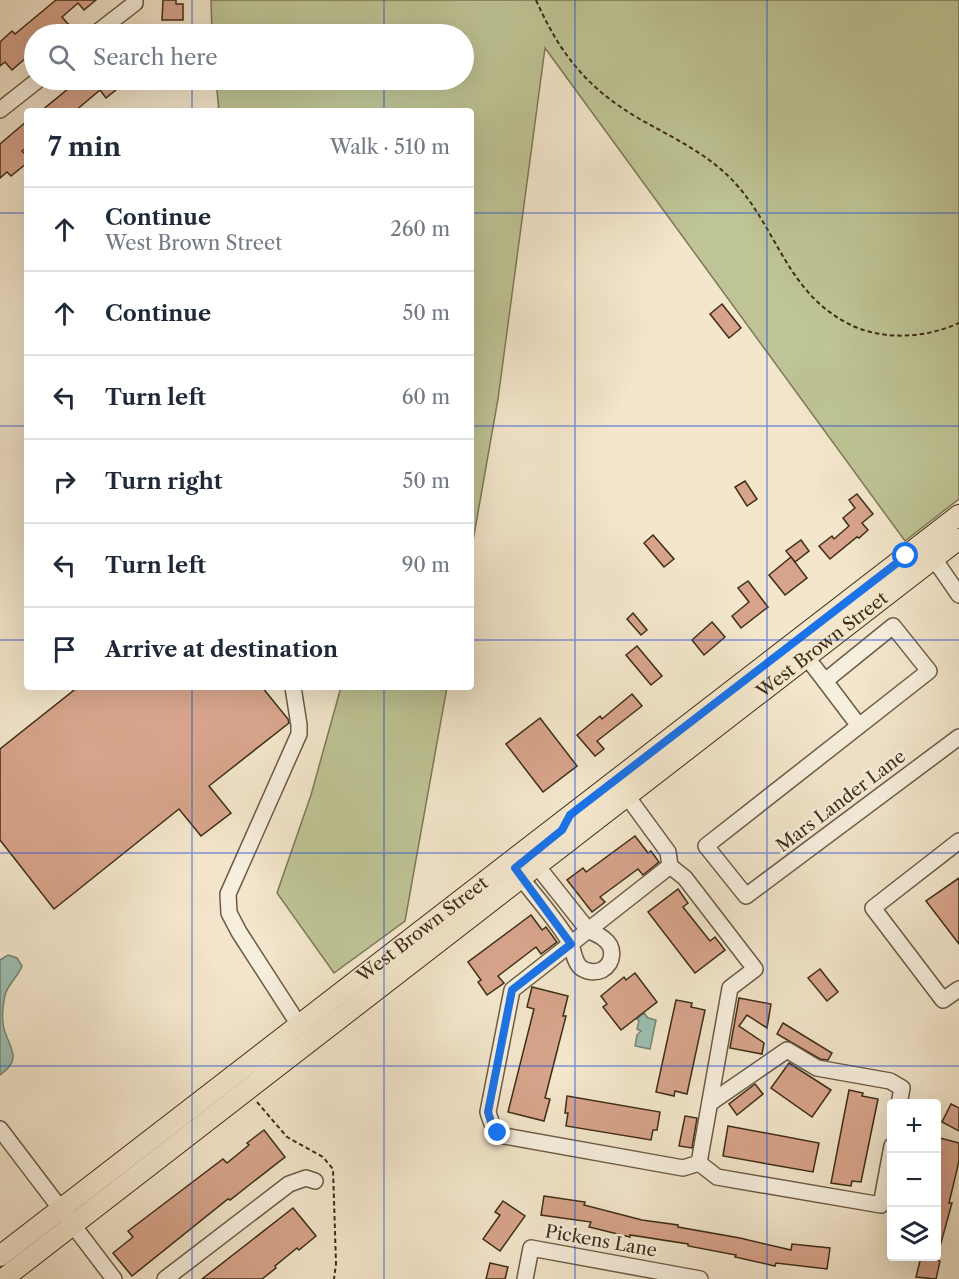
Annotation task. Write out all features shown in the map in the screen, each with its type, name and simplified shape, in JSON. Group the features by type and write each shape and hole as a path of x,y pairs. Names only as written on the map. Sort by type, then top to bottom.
{"main road":[{"name":"West Brown Street","path":"3,1279 74,1225 305,1033 530,857 562,830 570,815 678,744 928,551 959,515"},
{"name":"West Brown Street","path":"928,551 959,539"},
{"name":"West Brown Street","path":"530,857 627,796 678,744"},
{"path":"520,876 515,868 530,857"},
{"name":"West Brown Street","path":"0,1256 520,876"}],"street":[{"path":"107,24 135,1"},
{"path":"0,110 25,90"},
{"path":"928,551 959,594"},
{"path":"801,649 825,681 859,726 929,671 893,626 825,681"},
{"path":"293,690 299,734 228,894 229,913 239,932 305,1033"},
{"name":"Mars Lander Lane","path":"859,726 706,846 746,896 959,737"},
{"path":"627,796 668,852 670,866 686,878 755,969 730,988 699,1163"},
{"path":"959,841 873,908 944,1000 959,989"},
{"path":"520,876 571,944 576,962 585,970 596,972 606,966 612,956 609,944 601,936 588,930 530,857"},
{"path":"670,866 512,990 488,1112 492,1125 498,1133 504,1136 683,1168 699,1163"},
{"path":"710,1103 786,1050 817,1068 890,1081 902,1088 900,1099"},
{"path":"0,1129 114,1279"},
{"path":"699,1163 717,1177 881,1205 890,1153"},
{"path":"165,1279 289,1184 306,1179 315,1181"},
{"name":"Pickens Lane","path":"525,1279 531,1248 670,1276 700,1279"}],"path":[{"path":"536,0 563,52 593,86 639,118 693,148 717,165 734,182 756,209 798,282 825,309 854,326 883,334 929,333 959,323"}],"green space":[{"path":"211,0 959,0 959,499 905,541 545,48 498,399 474,535 474,108 219,108 217,90 474,90 474,24 212,24"},
{"path":"340,690 446,690 405,921 334,973 277,893 311,795"}],"water":[{"path":"8,955 17,958 22,966 5,995 3,1025 13,1059 0,1075 0,960"},
{"path":"644,1013 648,1018 656,1020 650,1049 635,1046 637,1035 641,1031 637,1029 639,1021 637,1019"}],"building":[{"path":"56,0 96,0 84,10 78,3 62,17 68,24 27,24"},
{"path":"163,0 176,0 176,4 183,4 183,20 162,20"},
{"path":"24,27 24,60 12,70 5,62 0,66 0,42 12,31 15,34"},
{"path":"67,90 100,90 79,108 45,108"},
{"path":"100,90 116,90 106,98"},
{"path":"24,124 24,149 22,151 24,165 11,176 7,172 0,178 0,144"},
{"path":"722,304 741,328 729,338 710,314"},
{"path":"745,481 757,499 747,506 735,487"},
{"path":"857,494 873,514 862,523 868,530 830,559 819,546 832,536 834,539 849,526 843,518 855,508 849,500"},
{"path":"653,535 674,559 664,567 644,543"},
{"path":"801,540 809,551 795,562 786,551"},
{"path":"791,557 807,578 785,595 769,575"},
{"path":"748,581 768,607 741,628 732,616 749,602 738,588"},
{"path":"633,613 647,630 641,635 627,619"},
{"path":"712,622 725,637 704,655 692,640"},
{"path":"637,646 662,676 651,685 626,655"},
{"path":"74,690 264,690 289,723 209,786 231,813 201,836 179,809 54,909 0,840 0,749"},
{"path":"632,694 642,706 597,741 604,749 595,756 577,735 600,716 602,719"},
{"path":"540,718 577,766 543,792 506,744"},
{"path":"635,836 648,853 651,851 659,862 643,875 638,869 600,897 605,902 592,912 567,880 583,868 586,872"},
{"path":"959,878 959,944 926,901"},
{"path":"678,889 688,903 683,907 710,941 715,937 725,950 695,973 648,912"},
{"path":"531,915 542,930 546,927 557,942 541,954 536,947 498,976 504,983 487,995 478,982 481,980 468,962"},
{"path":"820,969 838,992 827,1001 808,978"},
{"path":"635,973 657,1002 621,1030 603,1007 607,1004 601,996 624,977 626,980"},
{"path":"532,987 568,996 563,1016 566,1016 545,1098 550,1099 544,1121 508,1112 534,1009 527,1007"},
{"path":"739,998 771,1004 767,1028 747,1015 739,1026 764,1043 762,1054 730,1048"},
{"path":"676,1000 692,1003 691,1007 705,1010 687,1094 675,1091 674,1096 656,1092"},
{"path":"783,1023 832,1053 828,1060 820,1059 777,1034"},
{"path":"789,1063 831,1090 812,1117 771,1088"},
{"path":"755,1084 763,1094 737,1115 729,1104"},
{"path":"849,1090 863,1093 862,1096 878,1099 861,1182 852,1181 851,1186 831,1183"},
{"path":"567,1096 660,1112 657,1130 653,1130 651,1140 566,1126"},
{"path":"951,1104 959,1108 959,1131 942,1122"},
{"path":"685,1116 697,1118 692,1148 679,1146"},
{"path":"728,1126 819,1143 813,1172 723,1156"},
{"path":"264,1130 285,1157 230,1200 228,1199 132,1276 113,1253 133,1237 128,1231 223,1159 227,1163"},
{"path":"941,1138 959,1143 959,1161 949,1203 952,1203 941,1243"},
{"path":"544,1196 585,1202 584,1205 642,1220 678,1225 678,1227 791,1250 792,1244 830,1248 827,1269 776,1263 775,1266 735,1257 736,1255 688,1246 688,1244 630,1235 630,1237 589,1227 591,1222 541,1215"},
{"path":"503,1201 525,1216 500,1251 483,1239 500,1215 495,1212"},
{"path":"293,1208 316,1236 299,1250 297,1248 262,1279 202,1279"},
{"path":"920,1261 940,1261 936,1279 916,1277"},
{"path":"490,1263 508,1267 505,1279 486,1279"}],"route":[{"path":"498,1133 492,1125 488,1112 512,990 571,944 515,868 562,830 570,815 906,556"}]}
